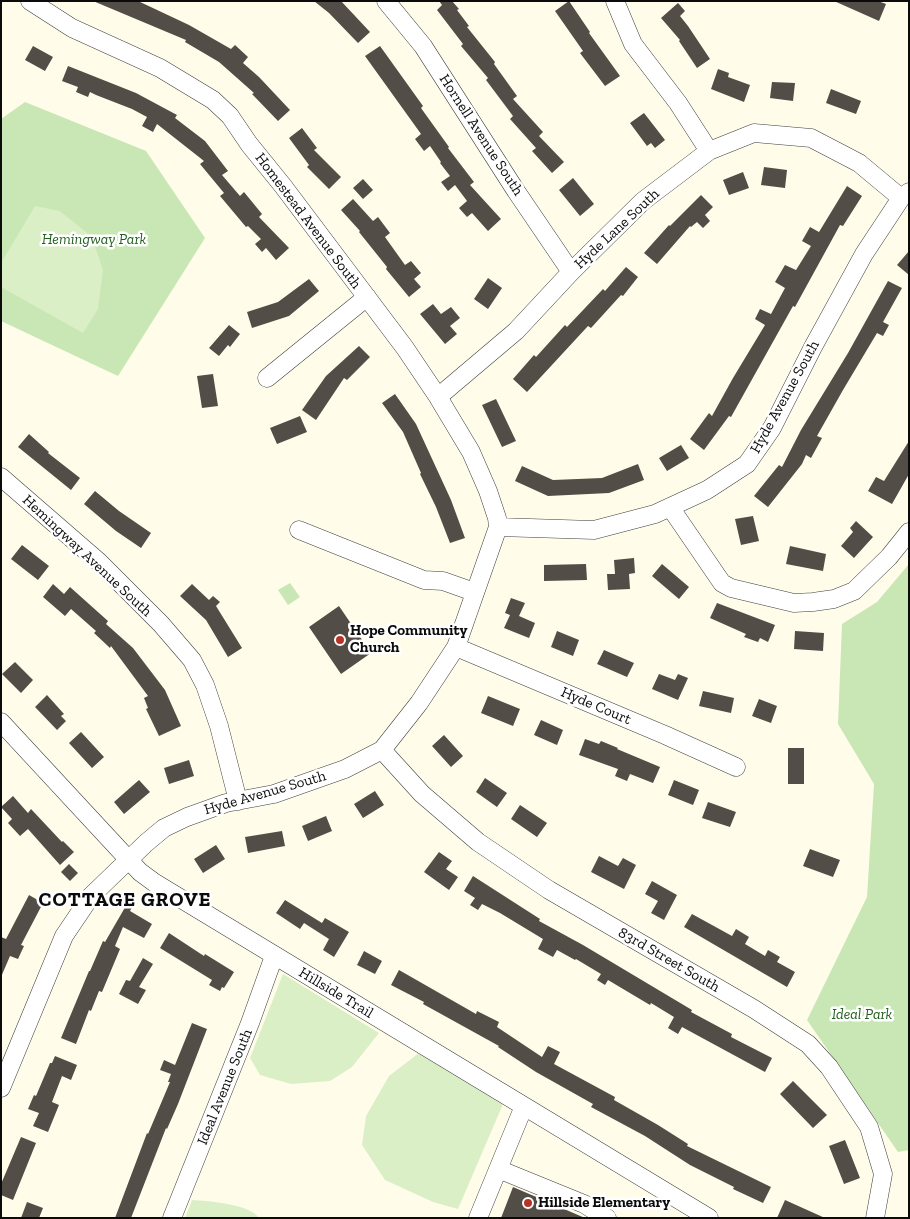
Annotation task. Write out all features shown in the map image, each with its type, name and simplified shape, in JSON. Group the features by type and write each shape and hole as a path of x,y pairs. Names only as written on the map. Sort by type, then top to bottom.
{"street":[{"name":"Homestead Avenue South","path":"30,1 72,28 160,68 213,100 230,116 249,144 405,348 438,397 471,452 488,490 498,527"},
{"name":"Hornell Avenue South","path":"386,1 423,46 516,191 571,272"},
{"path":"615,1 633,44 678,103 709,152"},
{"name":"Hyde Lane South","path":"438,397 516,331 571,272 643,201 709,152 754,132 811,138 859,163 905,195"},
{"name":"Hyde Avenue South","path":"1,1088 64,936 77,914 91,896 127,859 172,824 209,809 274,794 345,769 382,750 419,703 456,647 498,527 594,530 655,514 707,490 747,464 772,428 813,347 864,254 905,195"},
{"path":"267,378 367,297"},
{"name":"Hemingway Avenue South","path":"1,477 99,562 160,624 192,660 205,685 219,726 238,801"},
{"path":"670,507 722,583 731,588 794,603 834,599 854,591 889,557 909,532"},
{"path":"299,530 424,580 443,581 474,592"},
{"name":"Hyde Court","path":"456,647 736,767"},
{"name":"Hillside Trail","path":"1,722 127,859 155,883 709,1218"},
{"name":"83rd Street South","path":"382,750 422,794 478,842 549,890 754,1009 808,1044 829,1067 869,1127 882,1174 874,1218"},
{"name":"Ideal Avenue South","path":"172,1218 247,1032 274,956"},
{"path":"478,1218 524,1106"},
{"path":"498,1169 584,1204 607,1218"}],"green space":[{"name":"Hemingway Park","path":"25,102 146,151 205,238 118,376 1,321 1,119"},
{"path":"35,206 60,211 92,237 103,270 98,309 83,333 1,287 1,263"},
{"name":"Ideal Park","path":"909,564 909,1150 898,1152 807,1020 867,897 874,784 838,724 842,624 877,602"},
{"path":"290,583 300,597 288,605 278,590"},
{"path":"283,974 379,1033 352,1067 330,1081 291,1084 260,1075 250,1058"},
{"path":"419,1053 503,1104 458,1209 433,1202 385,1180 362,1145 366,1116 389,1076"},
{"path":"192,1200 238,1206 254,1213 259,1218 185,1218"}],"building":[{"path":"93,1 138,1 189,25 231,49 235,45 248,57 243,63 290,110 278,121 252,94 254,93 219,62 185,42 186,40"},
{"path":"314,1 341,1 370,32 358,43 329,13"},
{"path":"439,1 452,1 459,9 457,10 469,26 467,27 495,62 494,64 517,96 513,99 543,132 539,136 564,162 552,173 532,151 536,148 510,119 513,116 486,80 488,78 461,46 463,44 437,10 442,5"},
{"path":"569,1 620,76 605,86 580,53 583,51 555,11"},
{"path":"834,1 878,1 886,4 879,21"},
{"path":"678,3 685,11 680,16 710,59 697,68 680,40 661,18"},
{"path":"33,46 53,57 45,71 25,60"},
{"path":"380,46 423,106 421,108 448,148 474,182 470,185 501,219 488,231 472,213 467,217 459,208 467,201 455,185 448,191 441,182 450,176 430,146 424,151 415,139 421,134 365,56"},
{"path":"68,66 136,93 177,115 175,118 205,141 228,171 222,175 240,196 244,192 262,214 259,217 289,248 276,260 266,248 262,252 255,244 261,239 248,226 246,227 220,196 224,193 200,164 204,161 157,124 153,132 142,126 147,117 90,92 88,97 76,92 78,87 62,81"},
{"path":"718,69 729,73 728,77 750,85 744,102 711,89"},
{"path":"772,82 795,83 793,101 770,98"},
{"path":"831,89 861,101 856,114 826,103"},
{"path":"644,113 665,140 655,148 651,143 647,146 630,123"},
{"path":"302,128 317,148 314,150 341,177 329,189 307,167 309,165 289,138"},
{"path":"764,167 787,170 785,188 761,185"},
{"path":"743,172 749,188 729,195 723,180"},
{"path":"573,178 594,204 580,216 559,190"},
{"path":"363,179 373,190 363,199 353,188"},
{"path":"847,186 862,196 843,226 840,225 731,417 729,416 704,450 690,439 709,413 712,416 765,325 755,319 760,309 771,314 785,288 775,282 785,265 796,270 811,246 802,241 810,227 819,232"},
{"path":"701,195 713,207 705,215 710,221 703,228 697,222 690,226 657,264 644,253 669,225"},
{"path":"353,199 373,221 378,217 390,233 385,237 405,265 411,261 421,273 414,279 421,287 409,297 386,269 387,267 360,231 341,210"},
{"path":"909,251 909,275 897,265"},
{"path":"626,267 638,277 623,296 621,295 591,328 588,326 527,392 513,379 534,355 536,357 565,325 567,327 603,289 605,291"},
{"path":"488,278 502,288 488,309 474,299"},
{"path":"309,279 319,291 289,316 252,328 247,312 278,302"},
{"path":"888,281 902,288 883,322 889,325 883,336 877,333 843,390 817,436 822,438 811,458 806,455 802,464 768,507 754,496 779,465 782,467 801,430 848,353"},
{"path":"433,304 441,314 451,307 460,318 450,326 457,334 445,344 420,314"},
{"path":"229,325 240,334 230,347 228,345 219,356 209,348"},
{"path":"359,346 370,357 347,380 344,378 316,420 302,410 326,376"},
{"path":"213,374 218,406 202,408 197,376"},
{"path":"395,394 416,424 451,500 465,538 450,543 403,432 382,403"},
{"path":"496,399 516,441 502,447 482,405"},
{"path":"300,416 307,432 277,444 270,428"},
{"path":"29,434 48,453 80,478 71,490 18,447"},
{"path":"909,441 909,474 892,504 868,491 876,477 884,481"},
{"path":"681,445 689,458 667,471 659,458"},
{"path":"638,464 644,480 609,493 548,496 515,481 522,466 553,480 602,478"},
{"path":"95,491 119,511 151,533 141,548 116,531 84,504"},
{"path":"753,516 759,541 741,545 735,519"},
{"path":"856,521 873,537 854,558 841,546 853,532 850,528"},
{"path":"22,545 49,566 38,580 11,559"},
{"path":"790,546 826,554 823,571 786,564"},
{"path":"634,558 635,573 629,574 630,589 608,590 607,574 615,574 614,560"},
{"path":"586,564 587,580 544,581 544,565"},
{"path":"662,564 689,587 679,599 652,576"},
{"path":"53,584 64,594 70,587 108,621 106,624 133,648 165,690 181,726 159,736 146,709 148,708 144,698 148,696 111,646 110,648 94,633 96,631 71,609 65,616 43,597"},
{"path":"192,584 209,600 213,596 220,602 216,606 242,648 228,657 206,620 180,596"},
{"path":"511,598 525,603 519,616 535,623 529,638 504,628 510,615 505,613"},
{"path":"717,603 775,625 768,642 760,638 758,642 744,637 746,634 710,618"},
{"name":"Hope Community Church","path":"339,606 371,653 341,674 309,627"},
{"path":"557,631 579,640 573,656 551,647"},
{"path":"795,631 824,633 823,651 794,649"},
{"path":"604,650 634,663 627,677 597,664"},
{"path":"15,662 33,680 21,693 2,674"},
{"path":"659,674 675,680 678,674 688,678 678,700 652,689"},
{"path":"703,691 734,698 731,713 699,706"},
{"path":"47,695 64,714 61,716 66,721 57,730 35,707"},
{"path":"488,696 520,709 513,726 481,713"},
{"path":"759,699 777,706 771,723 752,716"},
{"path":"541,720 563,730 557,745 534,735"},
{"path":"81,732 104,757 92,768 69,743"},
{"path":"444,735 463,756 451,767 432,746"},
{"path":"585,739 599,744 601,741 660,767 653,783 630,774 627,781 615,776 618,769 579,755"},
{"path":"788,748 804,748 804,784 788,784"},
{"path":"189,760 194,776 169,784 164,768"},
{"path":"485,778 507,793 497,807 476,792"},
{"path":"139,780 150,792 124,814 114,802"},
{"path":"674,780 699,790 693,805 668,795"},
{"path":"375,791 384,805 363,818 354,804"},
{"path":"13,796 28,813 31,809 74,852 60,865 28,829 20,836 8,823 12,819 1,807"},
{"path":"708,802 736,812 730,827 702,818"},
{"path":"520,805 547,823 537,837 511,819"},
{"path":"326,816 332,831 308,841 302,826"},
{"path":"282,831 285,846 248,853 245,837"},
{"path":"216,845 225,859 203,873 194,859"},
{"path":"810,849 840,860 833,877 803,866"},
{"path":"439,852 452,861 446,869 458,877 449,890 424,872"},
{"path":"599,856 618,866 623,858 636,865 624,889 591,872"},
{"path":"69,864 78,873 70,881 61,872"},
{"path":"473,876 540,919 539,921 692,1010 691,1012 732,1034 731,1037 772,1058 765,1072 682,1027 678,1034 668,1028 674,1017 608,980 605,985 597,980 601,974 576,959 557,950 553,957 538,949 543,939 500,913 482,904 478,910 470,905 475,898 464,891"},
{"path":"652,881 677,895 664,920 651,913 658,901 645,894"},
{"path":"29,895 43,903 21,945 24,946 18,959 10,956 1,977 1,937 6,939"},
{"path":"285,900 322,923 325,918 349,932 334,957 323,950 329,939 304,923 300,929 276,913"},
{"path":"127,904 132,907 130,911 152,924 144,938 123,927 115,946 120,949 102,992 99,991 91,1011 89,1010 76,1044 61,1038 103,941 105,942"},
{"path":"692,914 732,936 736,929 749,937 745,944 765,956 768,950 780,957 777,962 795,972 787,987 684,927"},
{"path":"169,933 204,956 205,954 234,972 224,988 222,987 220,991 209,985 212,980 160,948"},
{"path":"364,951 382,961 375,974 357,965"},
{"path":"143,958 153,964 139,987 146,990 138,1004 119,994 126,980 130,981"},
{"path":"399,970 476,1014 477,1011 499,1022 497,1027 542,1057 548,1046 560,1052 554,1064 615,1097 614,1100 658,1125 688,1144 687,1146 771,1187 763,1203 690,1165 645,1136 591,1107 593,1104 536,1072 499,1046 391,985"},
{"path":"192,1023 207,1029 178,1104 166,1128 131,1218 115,1218 147,1133 170,1082 168,1082 171,1074 160,1070 164,1060 175,1065"},
{"path":"55,1056 77,1065 71,1080 62,1076 52,1102 59,1105 48,1132 33,1126 39,1113 28,1109"},
{"path":"793,1081 827,1115 813,1128 780,1094"},
{"path":"21,1137 36,1143 13,1200 1,1195 1,1184"},
{"path":"845,1140 860,1178 844,1184 829,1146"},
{"name":"Hillside Elementary","path":"513,1187 585,1218 501,1218"},
{"path":"785,1200 825,1218 777,1218"},
{"path":"27,1202 43,1208 39,1218 21,1218"}],"place":[{"name":"Hope Community Church","path":"340,640"},
{"name":"Hillside Elementary","path":"528,1203"}],"district":[{"name":"COTTAGE GROVE","path":"125,900"}]}
